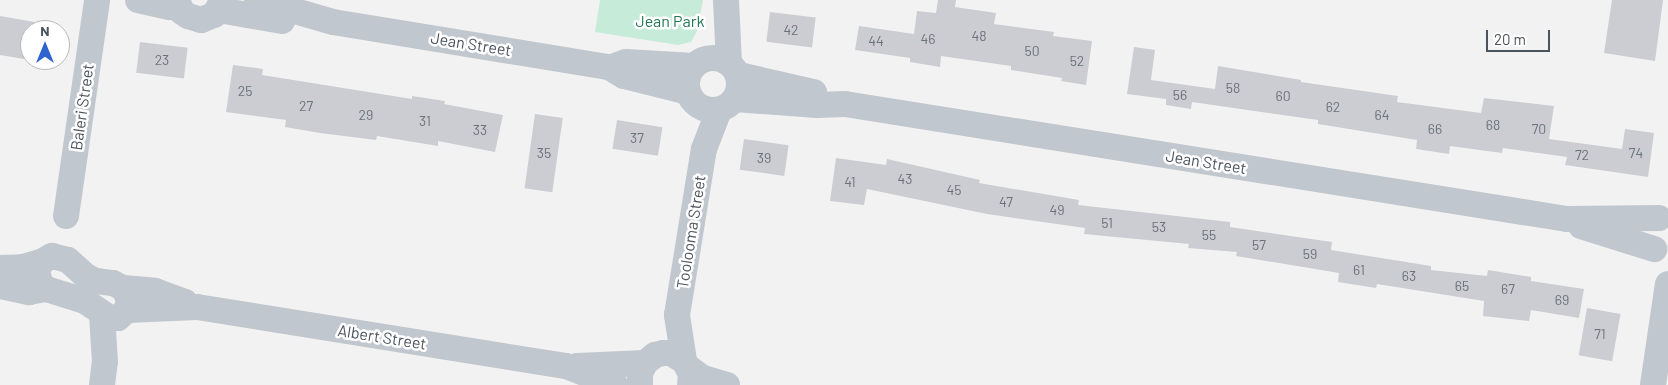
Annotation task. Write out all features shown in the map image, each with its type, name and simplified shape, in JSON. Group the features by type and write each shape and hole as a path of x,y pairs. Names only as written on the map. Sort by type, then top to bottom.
{"street":[{"name":"Baleri Street","path":"52,260 67,215 97,0"},
{"path":"138,0 169,8 177,3 188,16 201,20 208,18 221,5"},
{"name":"Jean Street","path":"257,0 333,22 609,67 626,62 714,84 817,93 845,104 1567,219 1664,216"},
{"name":"Toolooma Street","path":"688,371 678,315 726,1"},
{"name":"Jean Street","path":"221,5 274,21 333,22"},
{"path":"1661,255 1651,233 1664,216"},
{"name":"Jean Street","path":"1567,219 1588,229 1661,255"},
{"path":"0,268 22,267 52,260"},
{"path":"52,260 38,276 46,289 55,294 78,297 118,308 110,355 103,373"},
{"name":"Albert Street","path":"52,260 87,277 118,308 197,307 566,366 647,367 671,353 688,371 703,378 727,385"},
{"path":"1652,385 1668,284"},
{"path":"0,286 30,292 46,289"},
{"name":"Toolooma Street","path":"647,367 678,315"},
{"name":"Albert Street","path":"566,366 615,385"}],"green space":[{"name":"Jean Park","path":"600,0 703,0 697,31 691,42 678,45 595,32"}],"building":[{"path":"938,0 956,0 955,7 996,13 994,24 1054,32 1053,36 1092,41 1086,85 1061,81 1062,78 1011,70 1011,66 941,56 940,67 910,62 910,58 855,50 859,26 914,34 917,11 936,13"},
{"path":"1612,0 1663,0 1655,61 1604,53"},
{"path":"770,12 816,18 812,47 766,42"},
{"path":"0,16 23,20 20,20 20,58 0,55"},
{"path":"140,42 188,48 184,79 136,73"},
{"path":"1134,47 1155,50 1151,80 1215,89 1218,66 1301,80 1301,82 1398,96 1397,102 1481,113 1484,98 1554,106 1549,139 1622,149 1625,129 1654,133 1648,177 1565,165 1567,157 1503,148 1502,153 1450,146 1449,154 1416,149 1417,140 1318,124 1318,120 1192,102 1191,109 1166,105 1166,99 1127,94"},
{"path":"233,65 263,69 262,75 412,99 412,96 445,101 444,104 503,115 495,152 438,141 438,146 377,136 376,140 320,133 285,127 286,120 226,112"},
{"path":"535,114 563,118 552,192 525,188"},
{"path":"617,120 662,127 658,156 612,149"},
{"path":"744,139 789,145 784,176 740,170"},
{"path":"836,158 886,165 887,159 980,180 979,183 1079,200 1078,205 1230,222 1230,227 1332,242 1331,250 1431,266 1431,270 1487,276 1488,270 1531,277 1531,281 1584,289 1579,318 1531,310 1529,321 1483,316 1484,301 1377,284 1376,288 1338,282 1339,273 1236,256 1237,252 1188,248 1189,244 1084,234 1085,228 987,214 867,189 864,205 830,201"},
{"path":"1587,308 1620,314 1612,361 1579,355"}]}
